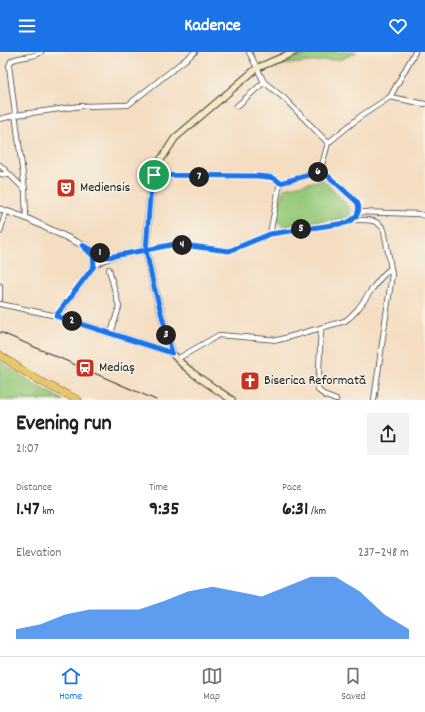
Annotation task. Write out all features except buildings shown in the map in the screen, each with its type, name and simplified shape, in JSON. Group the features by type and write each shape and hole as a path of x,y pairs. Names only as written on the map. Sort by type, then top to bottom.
{"main road":[{"path":"232,400 177,359 172,353 153,283 146,250 150,197 154,175 160,159 175,138 257,68 294,52"},
{"path":"0,356 34,378 78,400"}],"street":[{"path":"26,218 16,115 9,66 11,61 37,55 40,52"},
{"path":"0,119 16,115 81,106 128,105 195,52"},
{"path":"249,52 264,82 285,99 328,143"},
{"path":"320,172 328,143 361,116 390,97 415,52"},
{"path":"237,106 264,82"},
{"path":"390,97 425,104"},
{"path":"0,165 24,190"},
{"path":"280,183 320,172 327,175 357,202 358,212 354,220"},
{"path":"0,174 9,175"},
{"path":"154,175 258,176 271,177 278,180 280,183"},
{"path":"270,234 280,183"},
{"path":"0,209 26,218 108,257"},
{"path":"0,232 6,211"},
{"path":"358,212 419,214 425,216"},
{"path":"56,316 94,266 108,257 175,244 229,251 270,234 346,223 354,220 376,221 384,230 392,280 374,400"},
{"path":"82,245 93,256 94,266"},
{"path":"177,359 216,336 230,335 278,340 348,319 381,276 391,268"},
{"path":"110,269 119,308 110,334"},
{"path":"0,286 0,298"},
{"path":"0,304 56,316 172,353"},
{"path":"321,328 318,390 326,396 336,400"}],"green space":[{"path":"311,52 357,52 342,59 278,65"},
{"path":"323,180 351,210 348,218 284,226 277,221 277,210 285,188"},
{"path":"0,361 28,380 63,400 0,400"}],"railway":[{"path":"0,332 156,400"}],"place":[{"name":"Mediensis","path":"66,188"},
{"name":"Mediaș","path":"85,368"},
{"name":"Biserica Reformată","path":"250,381"}],"route":[{"path":"154,175 151,186 146,250 108,257 82,245 93,256 94,266 56,316 172,353 153,283 146,250 175,244 203,249 229,251 255,242 270,234 350,222 354,220 359,206 357,202 327,175 320,172 313,172 280,183 278,180 271,177 258,176 211,177 154,175"}]}
